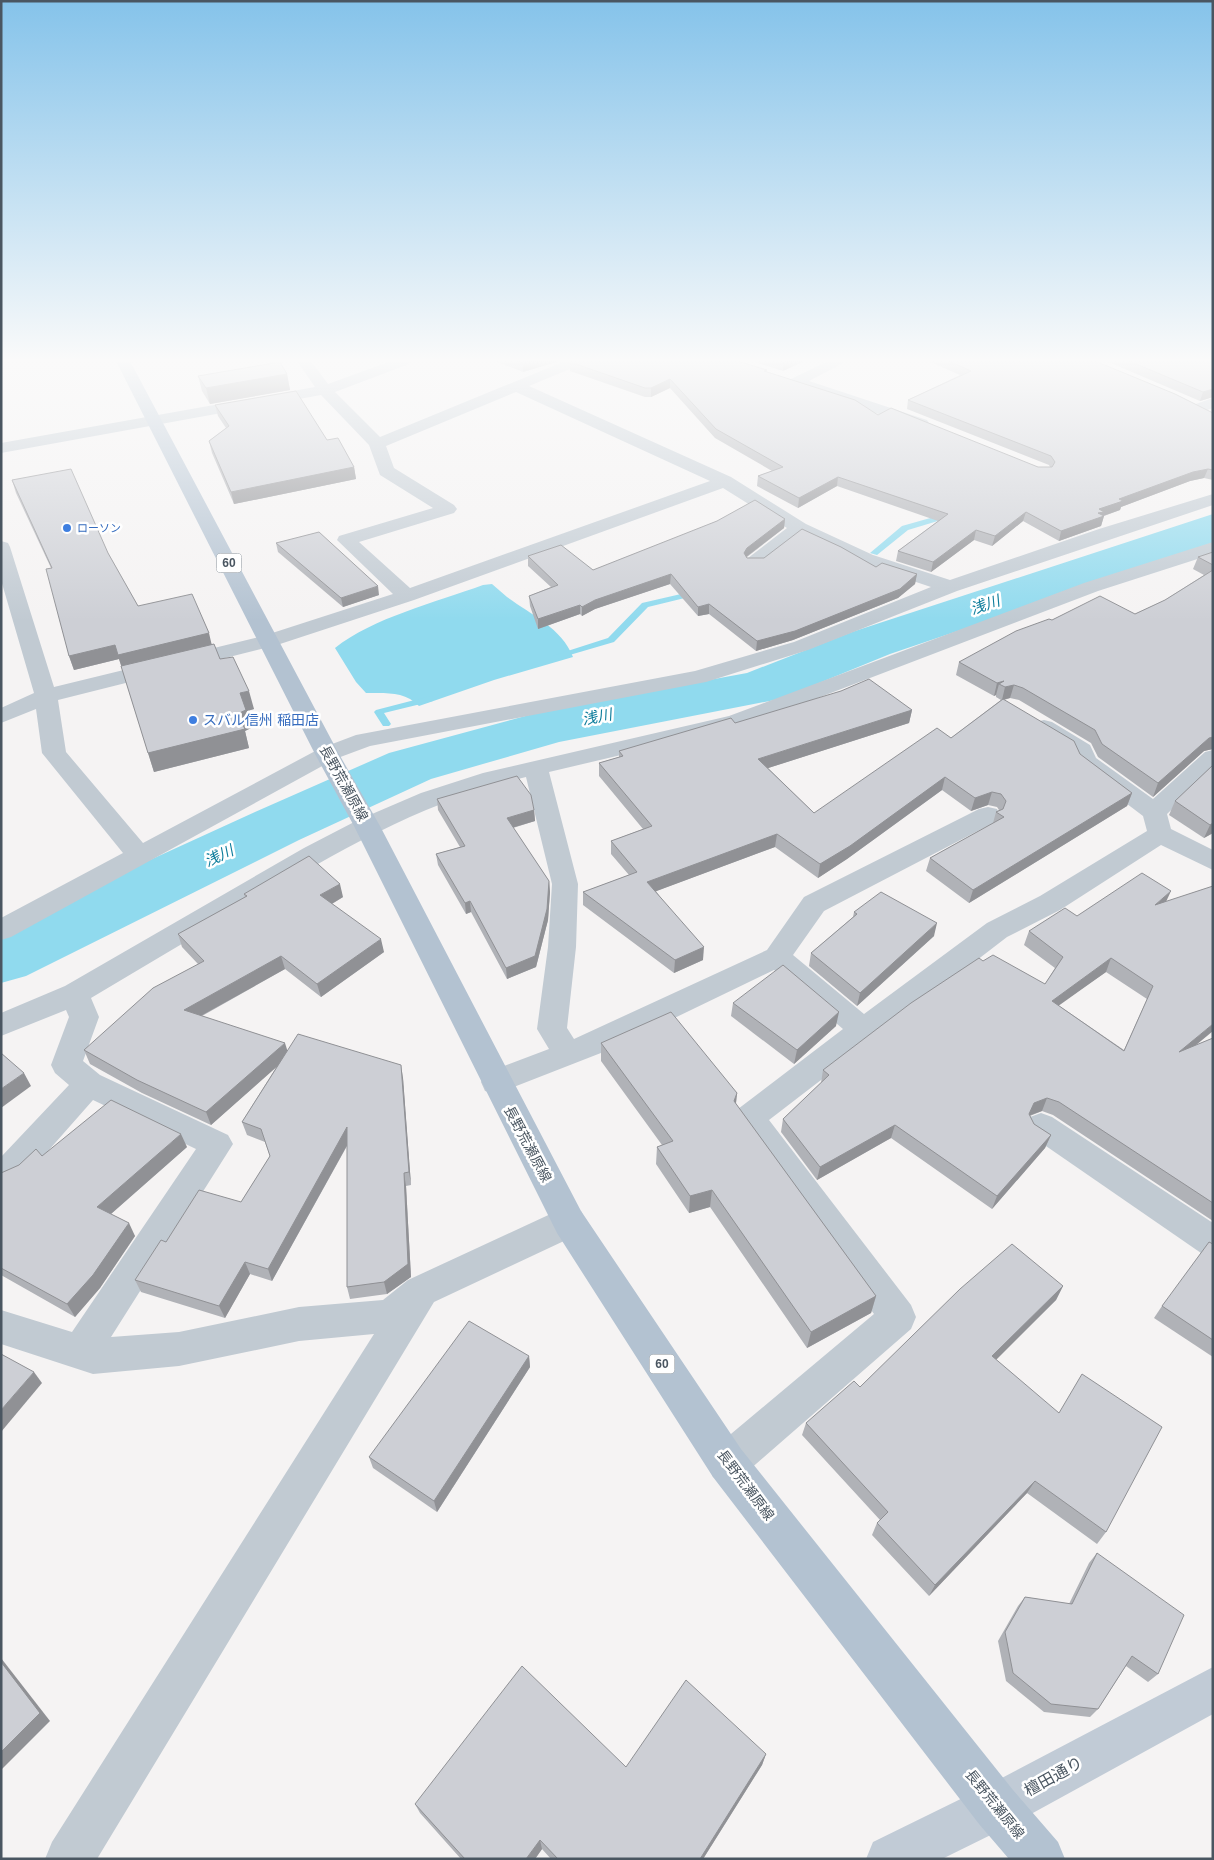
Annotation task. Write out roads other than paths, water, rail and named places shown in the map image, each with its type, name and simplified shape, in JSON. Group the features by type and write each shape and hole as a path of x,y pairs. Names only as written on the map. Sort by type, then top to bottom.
{"main road":[{"name":"長野荒瀬原線","path":"168,448 364,822 569,1222 728,1463 996,1807 1041,1859"}],"street":[{"path":"378,448 386,471 448,509 346,540 408,596"},
{"path":"652,448 725,481 799,528 866,560 950,587"},
{"path":"1,716 46,696 270,641 408,596 725,481"},
{"path":"1,930 140,856 330,760 364,740 698,678 801,646 950,587 1106,533 1213,499"},
{"path":"755,562 799,528"},
{"path":"1,546 10,608 46,696 54,753 140,856"},
{"path":"1,1025 75,994 364,822 483,780 736,720 1091,587 1213,548"},
{"path":"1026,716 1082,750 1085,761 1157,823 1213,861"},
{"path":"728,1463 898,1317 749,1118 996,930 1050,903 1157,823 1213,757"},
{"path":"535,767 546,803 565,884 562,947 552,1029 568,1054"},
{"path":"496,1082 568,1054 777,957 814,904 988,815"},
{"path":"777,957 863,1030"},
{"path":"75,994 84,1017 66,1065 89,1084 217,1144 80,1352"},
{"path":"1,1174 14,1166 89,1084"},
{"path":"1041,1126 1213,1242"},
{"path":"1,1327 93,1356 179,1350 299,1324 391,1316 421,1291 569,1222"},
{"path":"69,1859 421,1291"},
{"name":"檀田通り","path":"890,1859 996,1807 1213,1689"}],"water":[{"path":"492,584 553,630 568,647 573,657 494,680 419,706 401,695 366,693 356,682 335,648 350,637 386,619 483,585"}],"waterway":[{"path":"874,553 905,528 948,515"},
{"name":"浅川","path":"1,958 277,826 410,766 551,726 760,687 871,643 1213,528"},
{"path":"556,656 611,640 645,605 694,593"},
{"path":"386,724 379,712 430,699"},
{"path":"405,756 413,765"}],"place":[{"name":"ローソン","path":"67,528"},
{"name":"スバル信州 稲田店","path":"193,720"}]}
